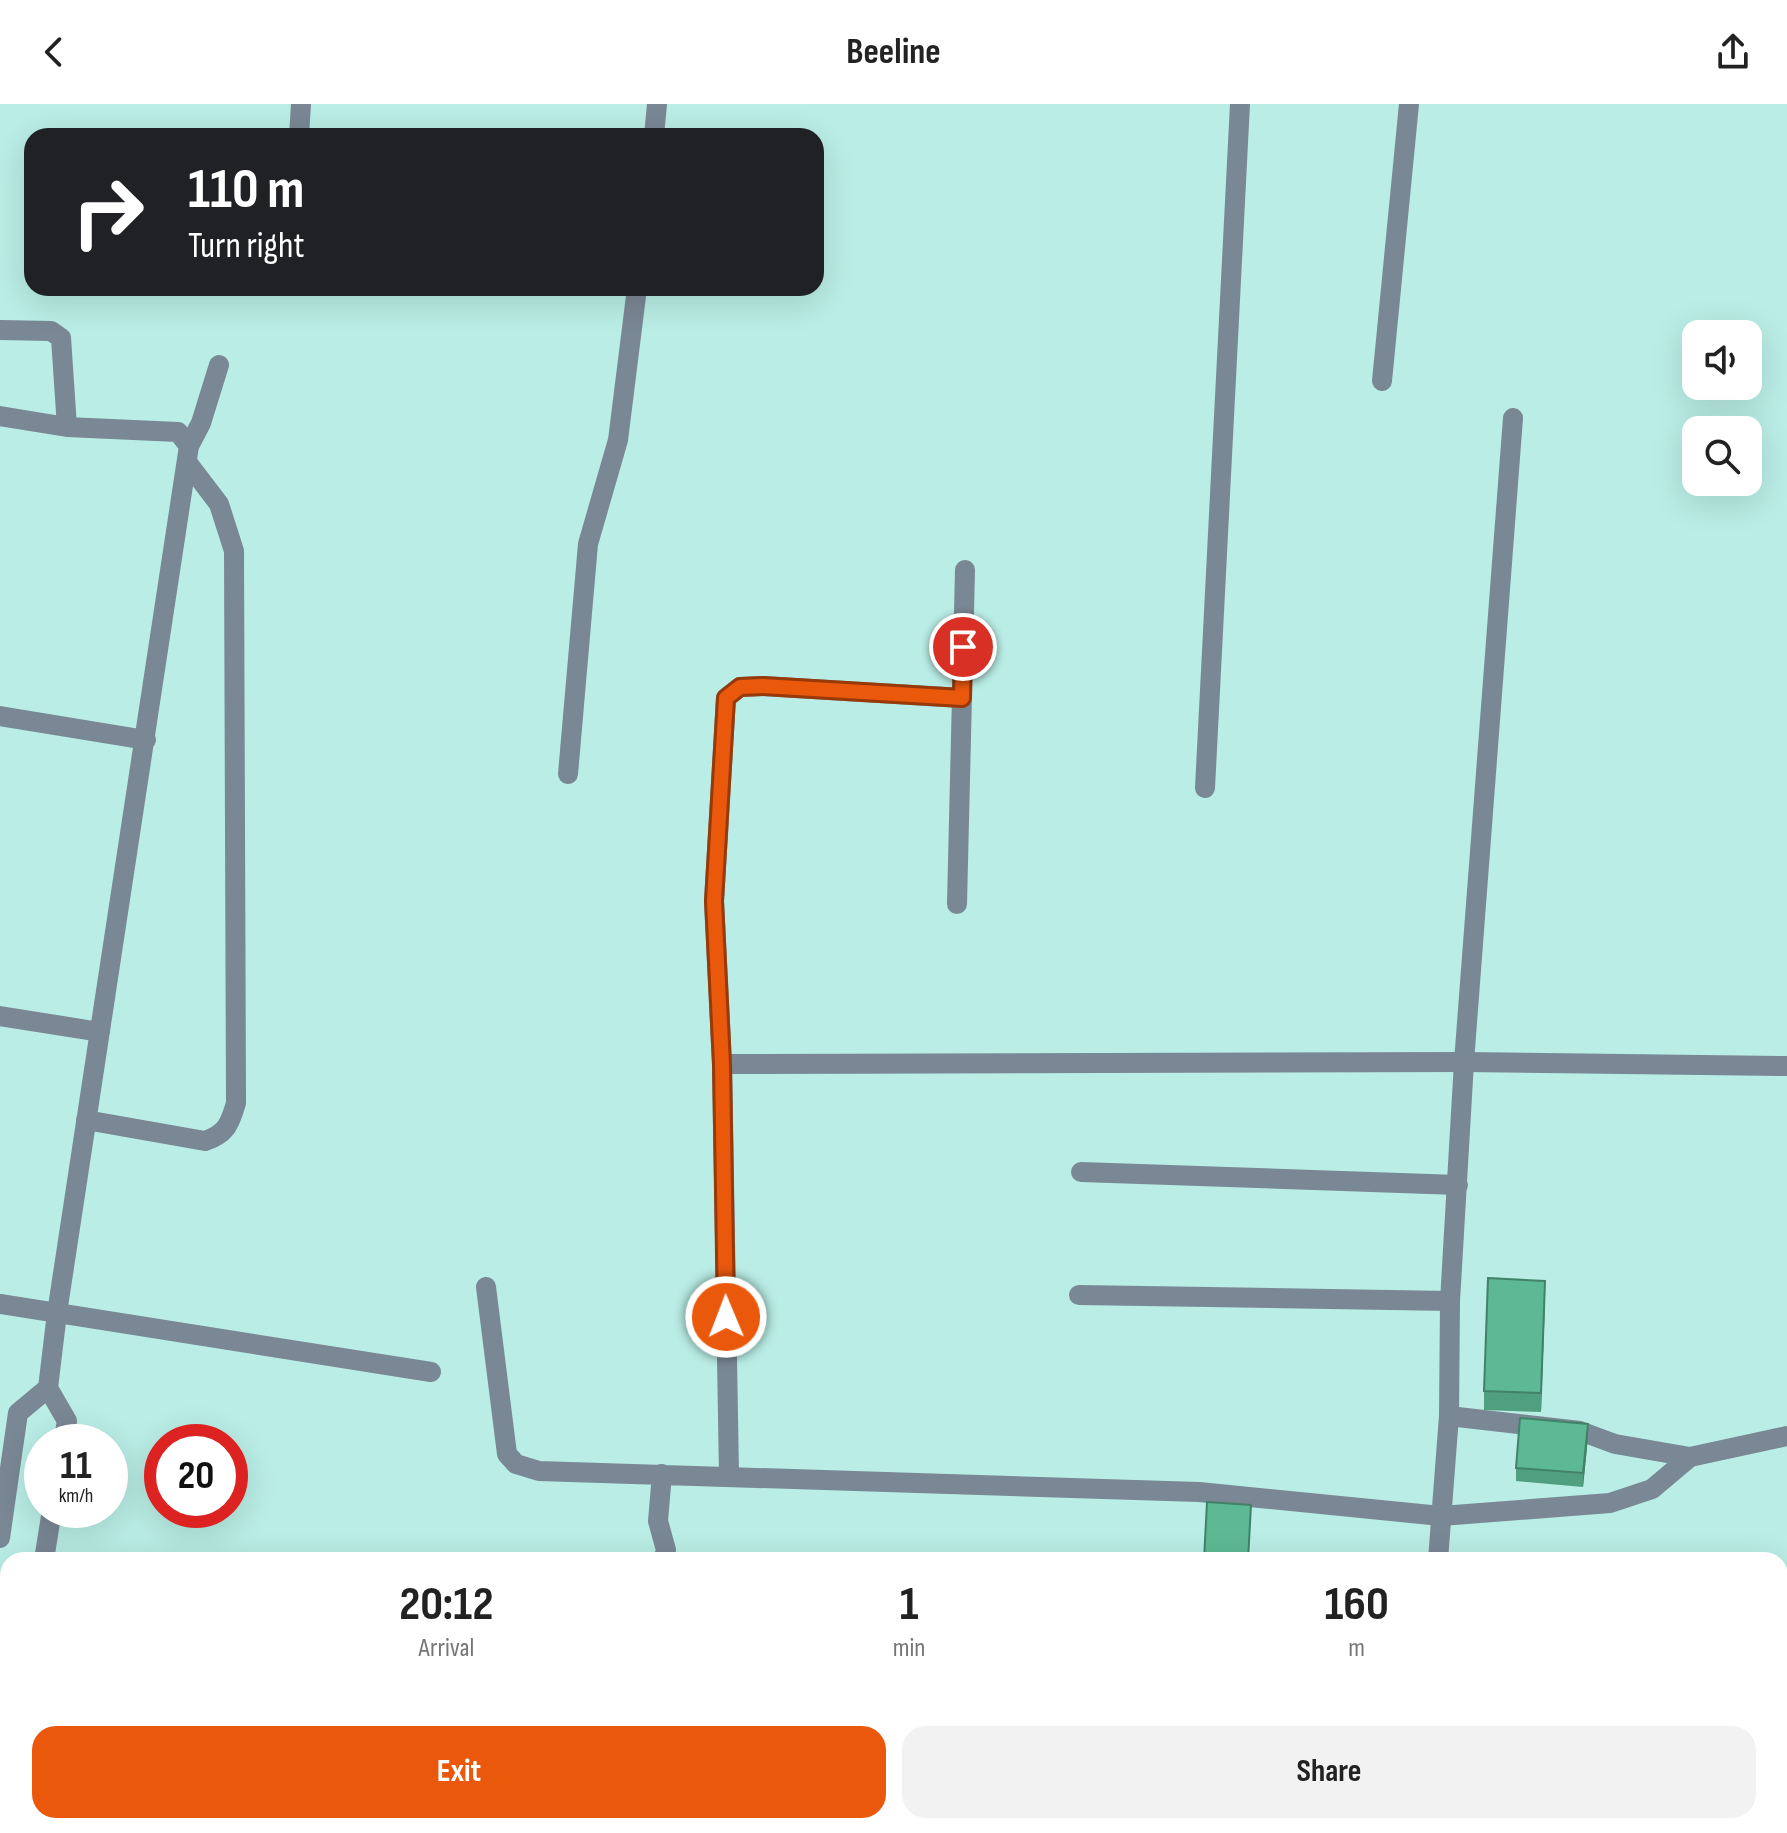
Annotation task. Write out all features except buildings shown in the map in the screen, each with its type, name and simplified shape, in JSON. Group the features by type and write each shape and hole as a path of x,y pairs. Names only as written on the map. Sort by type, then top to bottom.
{"street":[{"path":"300,128 301,104"},
{"path":"655,128 657,104"},
{"path":"1205,788 1240,104"},
{"path":"1382,381 1409,104"},
{"path":"568,774 588,544 618,440 636,296"},
{"path":"0,330 51,331 61,338 67,427"},
{"path":"66,1424 48,1388 57,1313 188,454 219,365"},
{"path":"0,416 67,427 178,432 219,504 234,551 236,1103 222,1135 205,1141 86,1120"},
{"path":"1439,1552 1449,1416 1450,1301 1464,1062 1513,418"},
{"path":"957,904 965,570"},
{"path":"729,1475 722,1064 714,901 726,698 740,687 763,686 962,698"},
{"path":"0,716 146,740"},
{"path":"0,1016 100,1032"},
{"path":"722,1064 1464,1062 1787,1066"},
{"path":"1081,1172 1458,1185"},
{"path":"486,1287 507,1454 516,1464 539,1471 1199,1492 1441,1516 1610,1503 1652,1489 1690,1457"},
{"path":"1079,1295 1450,1301"},
{"path":"0,1304 431,1372"},
{"path":"0,1538 18,1413 48,1388"},
{"path":"1449,1416 1580,1431 1615,1444 1690,1457 1787,1436"},
{"path":"662,1474 658,1521 665,1552"},
{"path":"45,1552 49,1528"}],"route":[{"path":"726,1317 722,1064 714,901 726,698 740,687 763,686 962,698 963,647"}]}
